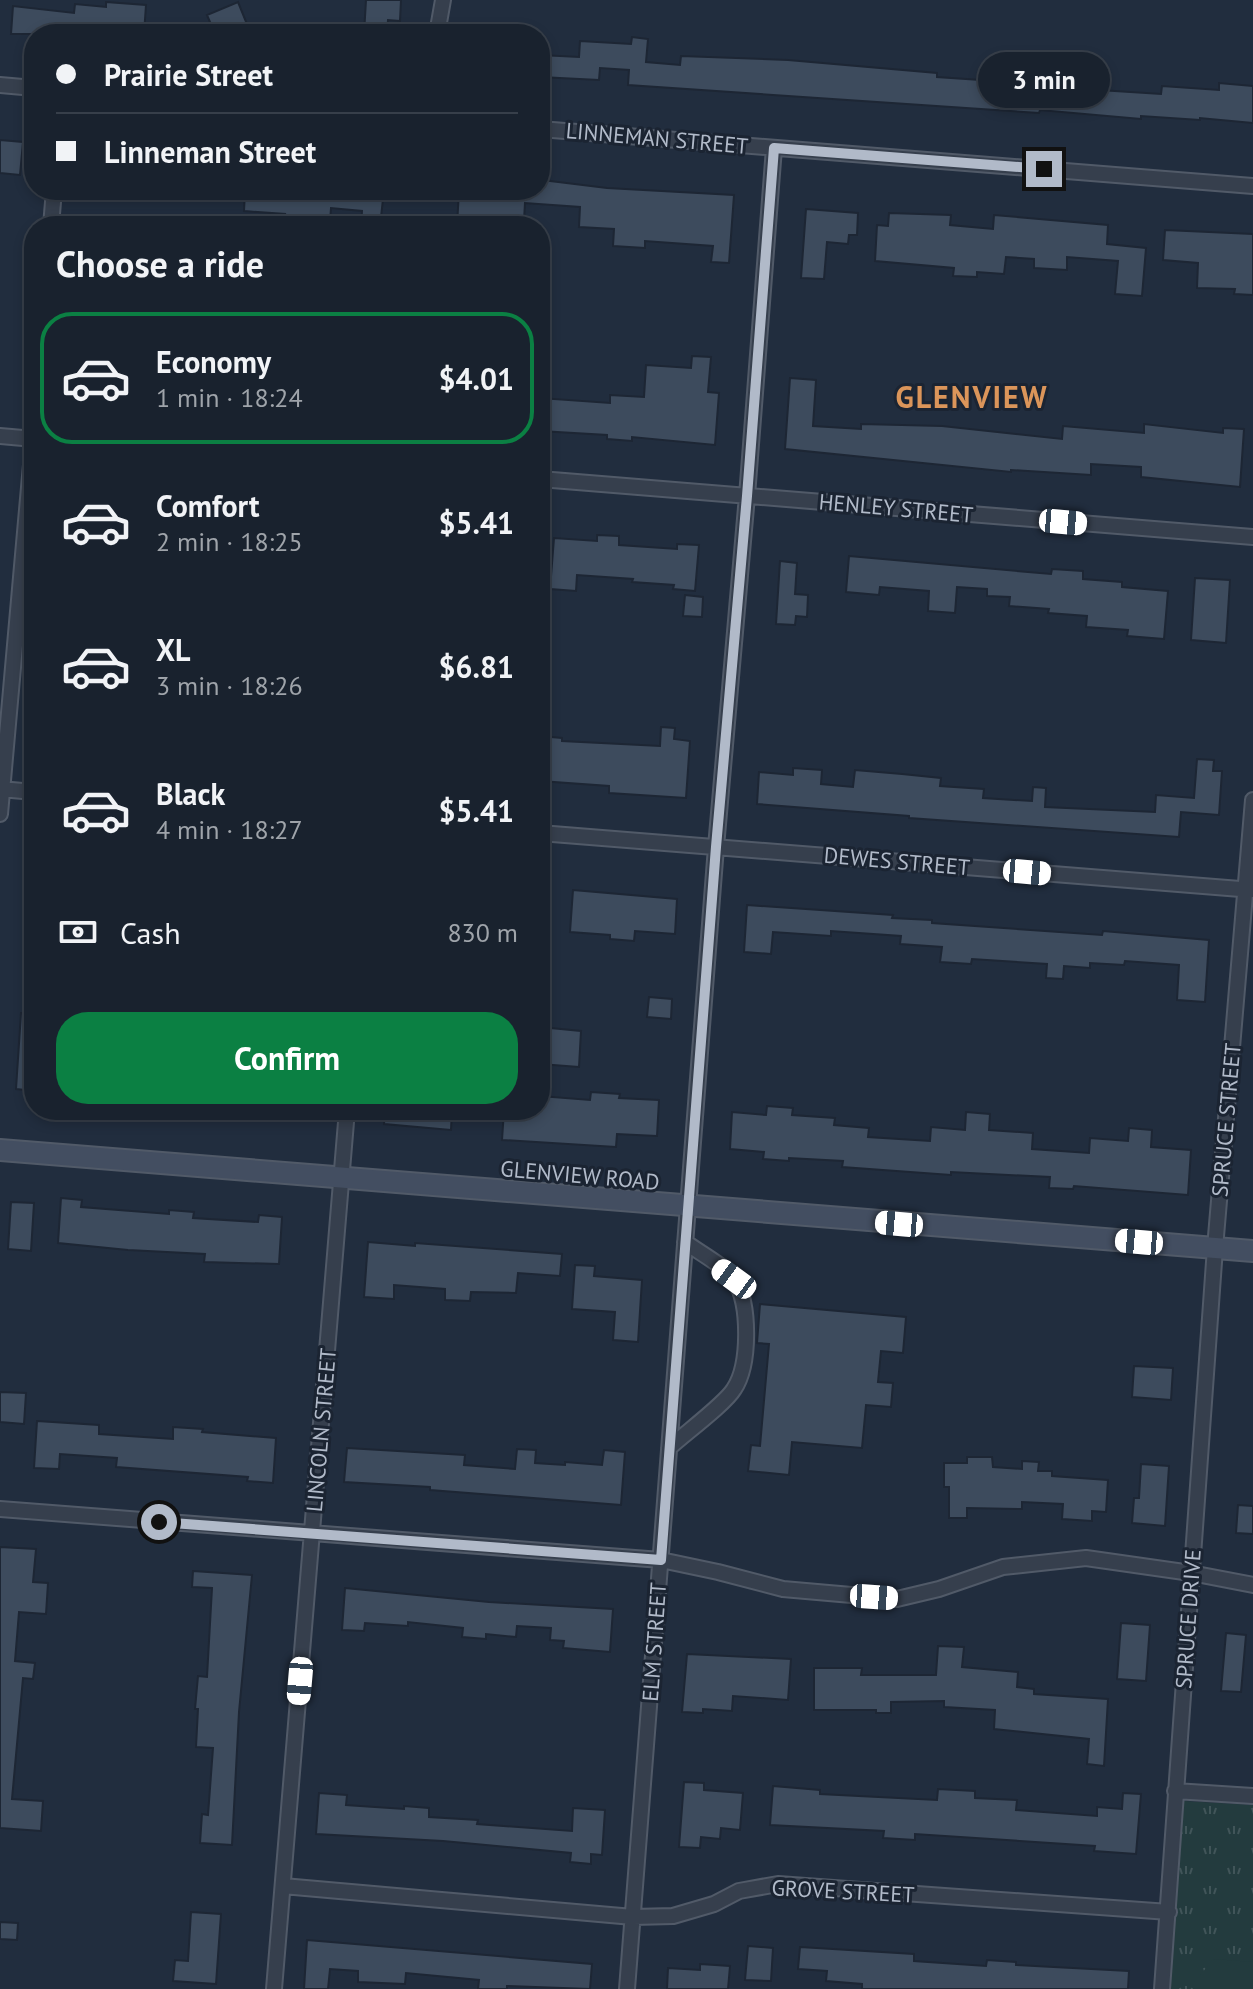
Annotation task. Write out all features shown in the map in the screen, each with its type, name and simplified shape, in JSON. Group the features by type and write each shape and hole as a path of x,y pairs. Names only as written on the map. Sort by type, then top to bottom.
{"main road":[{"name":"GLENVIEW ROAD","path":"0,1150 341,1180 1253,1251"}],"street":[{"path":"441,24 443,0"},
{"path":"0,85 24,87"},
{"name":"LINNEMAN STREET","path":"550,130 1253,186"},
{"name":"ELM STREET","path":"627,1989 774,148"},
{"path":"0,436 24,438"},
{"name":"HENLEY STREET","path":"550,480 1253,537"},
{"path":"0,814 24,545"},
{"path":"1,789 24,791"},
{"name":"SPRUCE STREET","path":"1215,1248 1249,890 1253,800"},
{"name":"DEWES STREET","path":"550,834 1249,890"},
{"name":"LINCOLN STREET","path":"274,1989 346,1120"},
{"path":"669,1448 734,1390 743,1367 745,1344 745,1312 734,1279 685,1242"},
{"name":"SPRUCE DRIVE","path":"1162,1989 1215,1248"},
{"path":"0,1509 661,1560 783,1589 897,1599 939,1589 1003,1567 1086,1558 1253,1585"},
{"path":"1175,1791 1253,1796"},
{"name":"GROVE STREET","path":"283,1886 633,1917 673,1916 714,1904 739,1891 778,1884 1169,1912"}],"green space":[{"path":"1184,1801 1253,1805 1253,1989 1169,1989"},
{"path":"1214,1959 1253,1962 1253,1989 1194,1989 1194,1982"}],"building":[{"path":"366,0 401,0 400,21 365,24"},
{"path":"106,2 146,5 145,24 24,24 24,34 11,34 13,6 74,13 75,4 106,7"},
{"path":"238,2 247,24 211,24 207,15"},
{"path":"632,37 648,39 646,62 680,65 681,56 788,60 937,73 937,77 1054,85 1054,82 1084,84 1084,89 1161,94 1162,86 1219,90 1219,83 1253,86 1253,123 1200,118 1141,116 1141,119 1040,110 1039,113 628,85 629,70 600,68 599,80 550,78 550,56 579,57 580,41 631,44"},
{"path":"0,140 23,142 20,175 0,173"},
{"path":"550,181 607,188 734,195 729,263 711,262 713,246 645,241 645,248 613,246 614,229 579,227 580,207 525,203 524,216 458,216 458,200 550,200"},
{"path":"245,200 383,200 381,216 362,216 362,211 331,208 330,216 285,216 244,211"},
{"path":"806,209 858,213 857,235 849,235 848,244 827,242 824,279 801,278"},
{"path":"889,213 951,215 950,225 993,229 994,215 1108,225 1107,244 1146,248 1142,296 1115,294 1118,261 1067,257 1067,270 1034,268 1034,259 1006,257 1004,274 977,272 977,277 953,276 954,268 875,261 877,225 888,226"},
{"path":"1165,230 1253,234 1253,295 1234,294 1235,289 1197,288 1198,263 1163,260"},
{"path":"692,356 711,357 708,392 719,393 715,445 632,437 632,441 607,439 607,435 550,432 550,399 610,403 610,395 644,397 646,365 691,368"},
{"path":"790,378 816,380 813,426 861,429 861,424 942,426 1062,439 1063,426 1144,433 1144,424 1223,433 1223,428 1244,429 1240,487 1141,477 1141,467 1091,464 1091,475 1011,472 785,449"},
{"path":"597,535 619,536 619,545 677,549 677,544 699,545 695,591 673,589 674,585 632,582 633,579 577,575 576,591 550,589 554,538 597,541"},
{"path":"849,556 1051,574 1052,569 1083,571 1083,579 1122,582 1122,587 1168,591 1164,639 1127,636 1128,630 1086,627 1087,616 1009,606 1010,597 987,596 987,589 957,587 955,613 928,611 929,591 880,587 879,595 846,592"},
{"path":"780,561 797,563 795,594 808,595 807,617 796,616 795,625 776,624"},
{"path":"1195,578 1230,580 1226,643 1191,640"},
{"path":"685,595 703,597 702,617 683,616"},
{"path":"661,727 675,728 674,739 690,741 686,798 609,793 609,786 550,782 550,737 562,738 562,741 660,746"},
{"path":"1197,759 1214,760 1213,771 1222,771 1219,815 1181,812 1179,837 757,804 759,772 793,775 793,768 822,770 821,784 853,787 855,770 941,778 940,786 984,789 983,798 1032,801 1033,787 1046,788 1045,807 1155,812 1156,795 1194,798"},
{"path":"573,890 677,899 675,934 635,931 634,941 610,939 610,935 570,932"},
{"path":"747,905 893,915 892,918 932,920 932,923 1102,935 1103,931 1209,940 1205,1002 1177,1000 1179,965 1125,961 1124,965 1090,963 1090,968 1064,966 1063,979 1046,978 1047,964 972,959 971,964 940,962 942,947 900,944 901,936 831,931 831,936 773,932 771,954 744,952"},
{"path":"649,997 672,999 671,1019 647,1017"},
{"path":"21,1013 24,1013 24,1090 16,1089"},
{"path":"550,1028 581,1031 579,1067 550,1065"},
{"path":"591,1092 620,1094 619,1098 659,1100 657,1136 617,1134 616,1147 502,1140 503,1120 550,1120 550,1097 590,1100"},
{"path":"767,1106 793,1108 792,1115 835,1118 834,1125 869,1128 868,1137 930,1141 931,1127 965,1130 966,1112 990,1114 989,1130 1033,1133 1032,1149 1089,1153 1090,1138 1128,1141 1129,1128 1152,1130 1151,1147 1191,1150 1188,1195 1074,1186 1073,1189 1049,1188 1050,1177 951,1172 951,1175 842,1167 843,1161 763,1159 764,1152 730,1149 732,1112 766,1115"},
{"path":"384,1120 452,1120 451,1130 384,1124"},
{"path":"61,1198 82,1200 81,1207 169,1214 169,1210 194,1212 193,1218 258,1222 259,1215 282,1217 279,1264 204,1262 205,1254 58,1243"},
{"path":"11,1202 34,1203 31,1251 8,1249"},
{"path":"368,1242 562,1254 560,1276 518,1273 516,1293 471,1292 470,1301 445,1300 445,1289 394,1285 394,1299 364,1297"},
{"path":"575,1265 595,1266 594,1276 642,1280 638,1342 613,1340 615,1312 572,1309"},
{"path":"760,1304 906,1317 903,1353 881,1351 878,1382 893,1383 891,1407 866,1405 862,1448 792,1442 789,1475 748,1471 751,1445 760,1446 769,1344 757,1343"},
{"path":"1134,1366 1173,1368 1171,1400 1132,1397"},
{"path":"0,1392 26,1393 24,1424 0,1422"},
{"path":"37,1421 99,1425 99,1434 173,1439 173,1427 276,1438 273,1483 247,1481 248,1477 116,1467 117,1458 60,1454 59,1469 34,1468"},
{"path":"347,1448 465,1455 464,1465 515,1469 517,1449 536,1450 535,1463 565,1465 565,1462 602,1465 604,1450 625,1452 621,1505 344,1482"},
{"path":"967,1457 992,1457 993,1467 1022,1469 1022,1461 1039,1462 1038,1471 1052,1471 1052,1476 1108,1480 1106,1512 1092,1511 1092,1521 1062,1519 1063,1504 1022,1502 1022,1509 967,1508 967,1518 949,1518 949,1487 944,1487 944,1463 967,1463"},
{"path":"1141,1464 1169,1466 1165,1526 1132,1523 1134,1498 1139,1498"},
{"path":"1238,1505 1253,1506 1253,1534 1236,1533"},
{"path":"0,1547 36,1549 33,1582 48,1583 46,1614 19,1612 15,1661 35,1663 33,1679 23,1678 12,1799 43,1801 41,1831 0,1828"},
{"path":"193,1571 252,1575 239,1712 232,1845 200,1843 202,1814 208,1815 213,1748 196,1747 198,1709 195,1709 198,1676 207,1677 212,1588 192,1587"},
{"path":"345,1588 489,1602 613,1609 610,1652 563,1648 564,1641 550,1640 551,1628 517,1626 516,1637 486,1634 486,1639 462,1637 463,1628 408,1622 408,1626 365,1623 364,1631 342,1630"},
{"path":"1121,1623 1150,1625 1146,1681 1117,1679"},
{"path":"1226,1633 1246,1635 1241,1692 1221,1691"},
{"path":"938,1646 964,1647 962,1667 1018,1672 1017,1687 1034,1689 1034,1694 1108,1699 1104,1766 1087,1764 1089,1739 994,1729 995,1710 944,1707 944,1701 891,1702 891,1713 876,1713 876,1710 814,1710 814,1668 862,1668 861,1675 936,1675"},
{"path":"687,1654 791,1659 788,1700 733,1696 732,1711 703,1709 703,1713 682,1712"},
{"path":"684,1782 704,1783 704,1790 743,1793 740,1830 721,1828 720,1839 701,1837 700,1848 679,1847"},
{"path":"773,1786 820,1790 820,1794 937,1800 938,1789 975,1791 975,1798 1017,1800 1016,1810 1097,1816 1097,1807 1122,1809 1123,1793 1141,1794 1136,1854 1094,1851 1095,1846 915,1834 915,1840 883,1838 884,1831 770,1825"},
{"path":"319,1793 347,1795 346,1805 429,1808 429,1817 572,1831 573,1808 605,1810 602,1855 591,1854 591,1864 570,1862 571,1853 443,1841 316,1834"},
{"path":"191,1912 221,1914 216,1984 173,1981 175,1960 188,1961"},
{"path":"0,1922 18,1923 17,1940 0,1939"},
{"path":"307,1940 592,1964 590,1989 507,1986 507,1989 478,1989 479,1980 406,1973 405,1984 358,1982 358,1971 330,1969 328,1989 304,1989"},
{"path":"748,1946 773,1948 771,1981 745,1980"},
{"path":"800,1947 914,1954 914,1961 986,1966 987,1960 1016,1962 1016,1965 1129,1971 1128,1989 862,1989 862,1984 826,1981 827,1971 798,1969"},
{"path":"700,1964 730,1966 728,1989 667,1989 668,1968 700,1970"}],"district":[{"name":"GLENVIEW","path":"972,398"}],"route":[{"path":"159,1522 661,1560 774,148 1044,169"}]}
